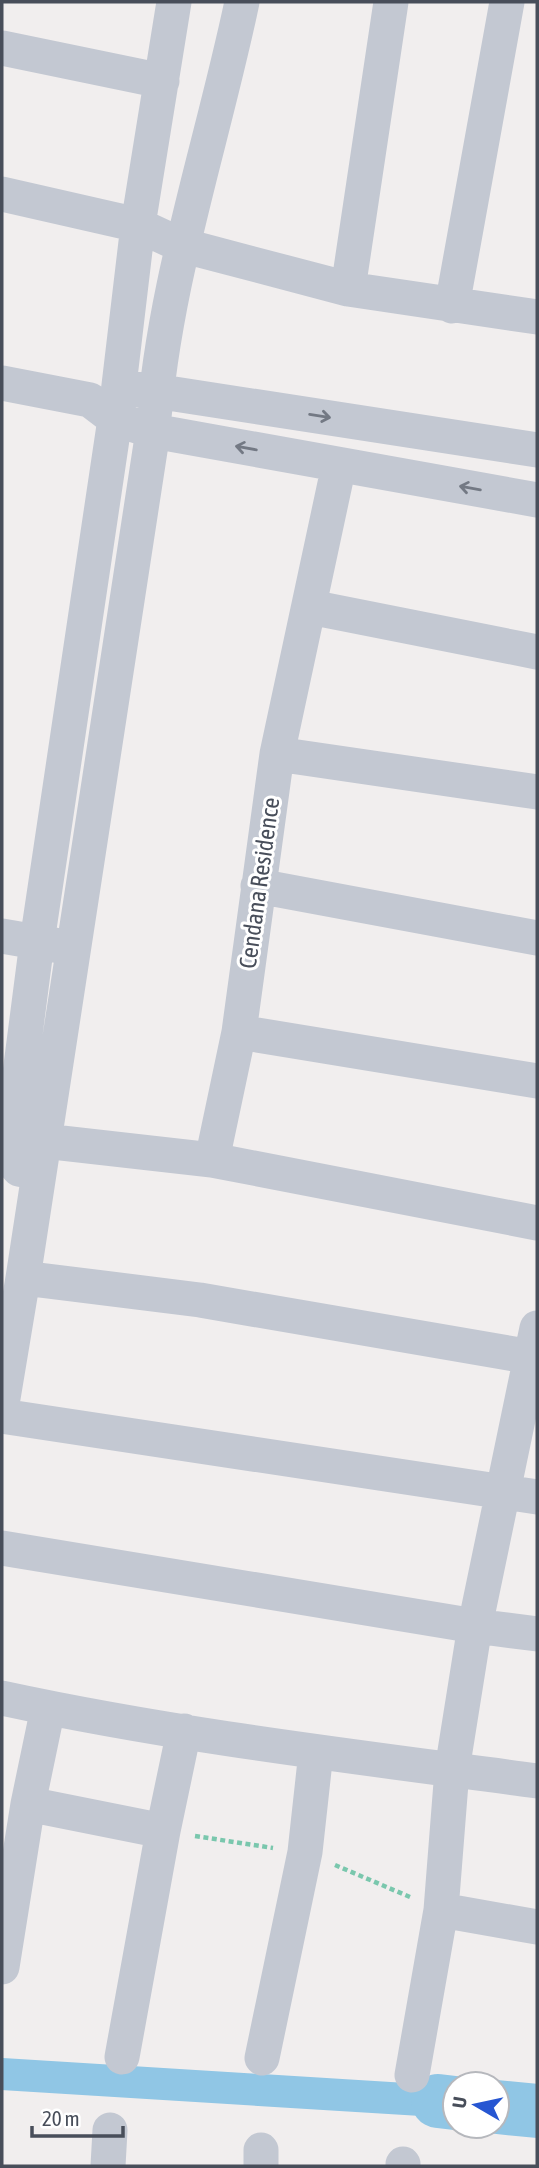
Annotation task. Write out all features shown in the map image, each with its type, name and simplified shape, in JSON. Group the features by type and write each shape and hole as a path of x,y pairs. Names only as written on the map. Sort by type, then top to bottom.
{"street":[{"path":"174,2 107,402 9,1158 19,1169 42,1157 212,1160 537,1223"},
{"path":"2,1404 153,431 155,391 181,245 242,2"},
{"path":"348,289 391,2"},
{"path":"452,306 506,2"},
{"path":"2,48 162,80"},
{"path":"2,194 138,225 181,245 348,289 537,317"},
{"path":"2,383 107,402 153,431 537,500"},
{"path":"107,402 155,391 537,450"},
{"name":"Cendana Residence","path":"212,1160 239,1032 277,754 339,465"},
{"path":"310,607 537,652"},
{"path":"277,754 537,792"},
{"path":"258,887 537,938"},
{"path":"2,936 74,949"},
{"path":"239,1032 537,1081"},
{"path":"23,1278 200,1300 535,1348 475,1626 452,1770 442,1910 412,2075"},
{"path":"2,1416 537,1497"},
{"path":"2,1548 537,1634"},
{"path":"2,1698 316,1752 537,1781"},
{"path":"2,1967 27,1804 48,1708"},
{"path":"122,2057 184,1731"},
{"path":"262,2058 305,1852 316,1752"},
{"path":"27,1804 163,1831"},
{"path":"442,1910 537,1927"},
{"path":"108,2166 110,2130"}],"waterway":[{"path":"2,2074 438,2101"},
{"path":"511,2108 537,2111"}]}
